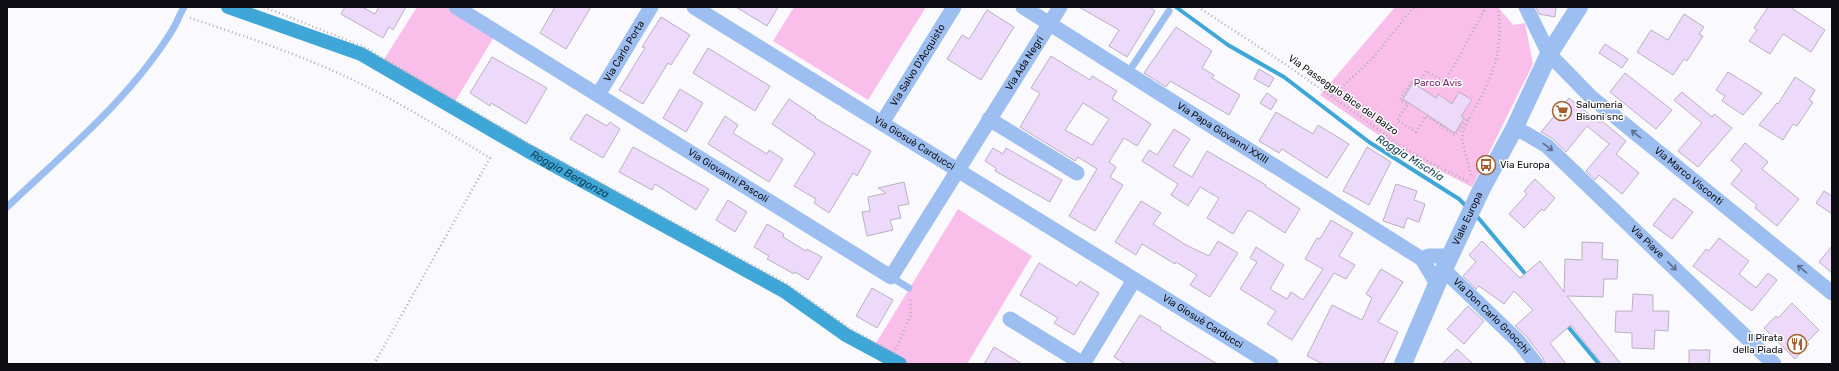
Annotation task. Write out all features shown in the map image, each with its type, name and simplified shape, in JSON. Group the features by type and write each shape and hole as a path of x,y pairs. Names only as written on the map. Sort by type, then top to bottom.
{"street":[{"name":"Via Giovanni Pascoli","path":"456,7 892,278"},
{"name":"Via Carlo Porta","path":"598,95 651,7"},
{"name":"Via Giosuè Carducci","path":"694,7 1271,364"},
{"name":"Via Salvo D'Acquisto","path":"882,123 954,7"},
{"name":"Via Papa Giovanni XXIII","path":"1023,7 1422,259"},
{"name":"Via Ada Negri","path":"957,170 1060,7"},
{"name":"Via Marco Visconti","path":"1526,7 1549,54 1591,97 1832,293"},
{"name":"Viale Europa","path":"1403,364 1444,270 1514,129 1549,54 1579,7"},
{"path":"989,119 1077,173"},
{"name":"Via Piave","path":"1514,129 1525,133 1547,146 1774,364"},
{"path":"892,278 957,170"},
{"path":"1422,259 1429,256 1444,270"},
{"name":"Via Don Carlo Gnocchi","path":"1422,259 1444,270 1519,342 1536,364"},
{"path":"1010,319 1083,364 1134,280"}],"lane":[{"path":"7,207 116,102 148,65 173,28 184,7"},
{"path":"1128,73 1169,11"},
{"path":"892,278 909,288"}],"path":[{"path":"264,7 364,47 531,145 787,284 849,328 894,353 911,315 909,288"},
{"name":"Via Passeggio Bice del Balzo","path":"1198,7 1332,96 1406,149 1430,164 1473,184 1462,140 1463,130 1469,119"},
{"path":"1332,96 1373,58 1413,8 1419,7"},
{"path":"1486,7 1445,82 1426,71 1418,85 1412,81 1400,100 1408,104 1397,120 1416,132 1426,116 1456,135 1467,118 1469,119 1493,71 1498,47 1500,21 1498,7"},
{"path":"180,14 270,44 350,78 490,158 374,364"}],"green space":[{"path":"417,7 446,7 494,37 453,105 381,64"},
{"path":"794,7 926,7 868,100 773,41"},
{"name":"Parco Avis","path":"1395,7 1498,7 1513,25 1525,23 1533,64 1472,187 1403,152 1320,95"},
{"path":"958,209 1032,256 967,364 903,364 873,348"}],"building":[{"path":"345,7 362,7 375,14 379,7 406,7 393,30 389,27 383,38 341,14"},
{"path":"555,7 591,7 566,49 540,33"},
{"path":"736,7 778,7 767,26"},
{"path":"1079,7 1150,7 1155,11 1127,57 1109,46 1119,30"},
{"path":"1536,7 1556,7 1555,17 1539,14"},
{"path":"1768,7 1790,7 1825,30 1811,52 1783,34 1770,54 1749,41 1757,30 1754,28"},
{"path":"987,10 1014,27 981,80 947,59 962,35 969,39"},
{"path":"1684,14 1704,27 1699,34 1703,36 1687,61 1684,59 1673,75 1637,52 1651,30 1668,40"},
{"path":"661,17 690,35 671,65 668,63 643,104 619,90 645,48 642,47"},
{"path":"1176,27 1212,51 1202,68 1214,75 1212,78 1240,95 1229,115 1170,81 1166,87 1144,73"},
{"path":"1605,44 1628,59 1622,68 1599,53"},
{"path":"708,48 770,86 755,111 693,73"},
{"path":"1051,56 1090,80 1092,76 1117,91 1112,99 1151,124 1137,146 1124,138 1109,162 1116,167 1110,177 1123,185 1095,231 1069,216 1097,169 1078,157 1075,161 1020,127 1040,93 1031,88","holes":["1083,103 1109,119 1092,145 1065,130"]},
{"path":"492,57 547,88 526,124 491,103 490,106 470,93"},
{"path":"1259,69 1274,78 1269,87 1254,79"},
{"path":"1728,72 1762,93 1743,115 1722,101 1725,96 1716,90"},
{"path":"1625,73 1672,110 1656,129 1610,92"},
{"path":"1795,77 1815,90 1809,100 1813,102 1797,126 1793,124 1783,140 1759,125 1777,103 1778,104"},
{"path":"1413,83 1436,98 1438,94 1452,104 1459,92 1472,100 1461,116 1464,118 1455,133 1403,99"},
{"path":"680,89 703,103 686,132 663,118"},
{"path":"1682,92 1712,117 1714,114 1732,128 1698,167 1678,151 1702,123 1674,100"},
{"path":"1267,93 1277,100 1271,110 1260,103"},
{"path":"1569,98 1600,123 1602,121 1626,141 1616,154 1639,173 1622,194 1599,175 1595,180 1586,171 1609,144 1587,126 1566,152 1553,139 1541,132"},
{"path":"789,99 816,117 815,118 871,151 857,176 853,173 829,213 814,203 816,199 794,186 815,153 772,124"},
{"path":"1276,112 1313,134 1318,125 1349,144 1327,178 1282,149 1279,153 1259,141"},
{"path":"586,114 607,126 610,122 620,129 603,158 570,139"},
{"path":"725,116 738,125 733,133 767,154 769,150 783,159 769,182 708,144"},
{"path":"1174,129 1190,139 1173,166 1192,177 1207,151 1266,185 1265,186 1300,209 1285,233 1251,211 1247,211 1233,234 1207,218 1219,198 1200,187 1188,206 1171,195 1178,184 1142,161 1149,150 1157,155"},
{"path":"1745,143 1768,162 1762,169 1799,199 1777,226 1755,208 1757,205 1731,184 1742,170 1731,160"},
{"path":"633,147 709,189 696,210 655,184 652,190 619,172"},
{"path":"1367,147 1391,162 1369,205 1343,191"},
{"path":"993,148 1003,154 1006,148 1062,180 1050,202 995,171 996,168 985,161"},
{"path":"1535,179 1555,198 1544,211 1542,209 1524,228 1509,214 1527,194 1524,191"},
{"path":"904,182 909,204 898,206 901,218 890,220 893,230 867,236 862,212 870,211 868,197 886,193 878,188"},
{"path":"1396,184 1417,191 1414,200 1425,204 1419,222 1407,218 1404,228 1383,221"},
{"path":"1824,191 1832,196 1832,214 1816,203"},
{"path":"1674,198 1693,212 1672,239 1653,225"},
{"path":"728,200 747,212 735,232 716,220"},
{"path":"1141,201 1161,213 1153,224 1186,245 1209,256 1218,241 1238,253 1210,297 1190,285 1197,275 1176,262 1175,264 1142,244 1136,255 1115,242"},
{"path":"1331,220 1353,233 1339,256 1355,265 1346,279 1334,273 1292,340 1267,324 1276,311 1240,289 1257,262 1250,258 1256,247 1284,265 1270,289 1287,299 1291,292 1303,300 1323,269 1305,259 1317,238 1320,239"},
{"path":"767,224 784,234 783,237 806,251 807,249 822,257 808,280 767,259 769,256 754,247"},
{"path":"1719,238 1749,261 1739,274 1756,288 1768,273 1777,280 1752,311 1693,266 1706,249 1709,251"},
{"path":"1482,241 1520,278 1540,261 1564,292 1565,259 1582,260 1582,242 1603,243 1602,259 1618,260 1617,279 1604,279 1603,297 1567,296 1621,364 1602,364 1571,325 1550,343 1566,364 1545,364 1543,358 1526,336 1515,326 1533,310 1514,291 1504,304 1479,286 1476,289 1463,276 1476,262 1469,255"},
{"path":"1832,246 1832,273 1819,262"},
{"path":"1039,263 1077,286 1080,281 1099,293 1074,335 1054,323 1058,318 1020,295"},
{"path":"1381,269 1403,282 1378,322 1398,332 1383,364 1323,364 1307,356 1332,305 1362,320 1372,298 1366,294"},
{"path":"872,288 893,300 877,328 856,316"},
{"path":"1633,294 1653,295 1653,311 1669,311 1668,331 1655,330 1654,349 1632,348 1632,333 1615,332 1616,311 1632,311"},
{"path":"1792,303 1819,330 1807,342 1809,344 1795,359 1764,328 1776,316 1778,318"},
{"path":"1468,306 1484,321 1464,344 1447,329"},
{"path":"1140,315 1217,364 1126,364 1114,357"},
{"path":"994,347 1022,364 984,364"},
{"path":"1457,349 1473,364 1442,364"},
{"path":"1689,350 1710,350 1709,364 1689,364"}],"waterway":[{"name":"Roggia Bergonza","path":"228,7 361,54 528,151 784,291 846,335 900,364"},
{"name":"Roggia Mischia","path":"1176,7 1228,45 1284,77 1369,142 1459,199 1468,208"},
{"name":"Roggia Mischia","path":"1475,214 1528,277"},
{"name":"Roggia Mischia","path":"1565,323 1599,364"}],"place":[{"name":"Salumeria Bisoni snc","path":"1562,111"},
{"name":"Via Europa","path":"1486,165"},
{"name":"Il Pirata della Piada","path":"1797,344"}]}
